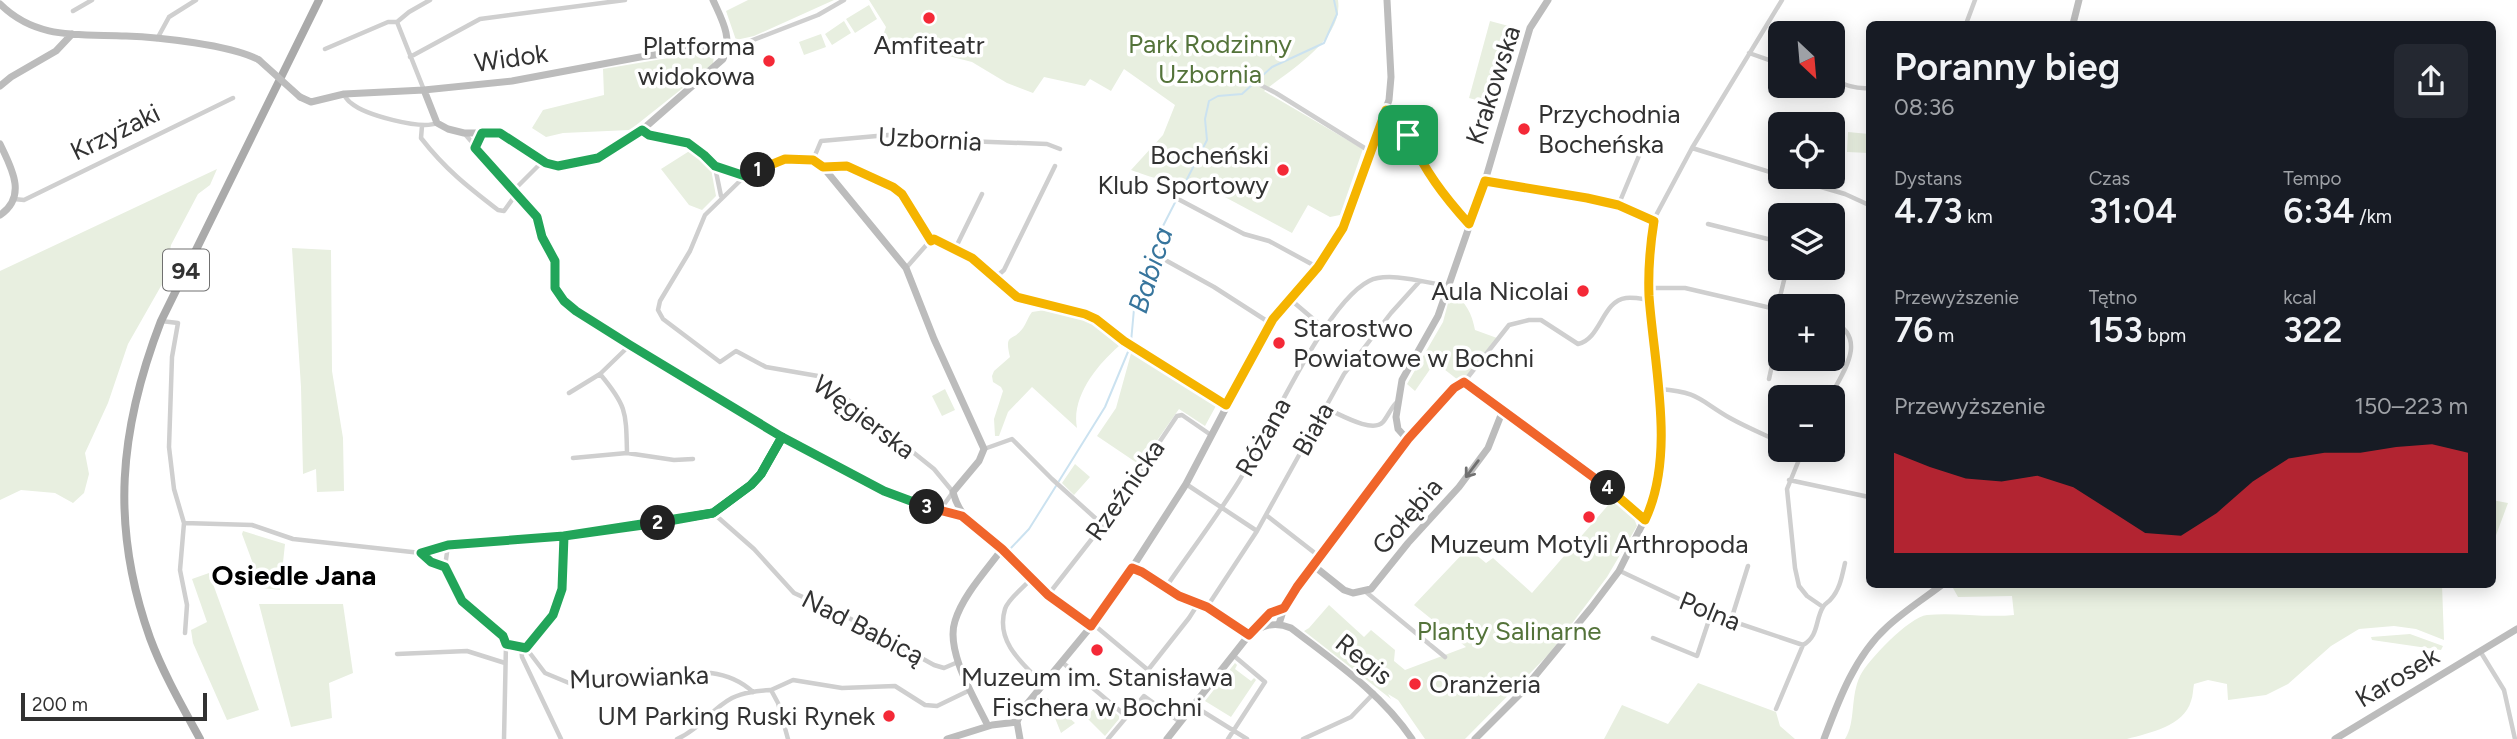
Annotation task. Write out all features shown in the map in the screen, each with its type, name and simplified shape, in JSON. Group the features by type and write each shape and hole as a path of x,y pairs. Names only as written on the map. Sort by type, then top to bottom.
{"main road":[{"name":"94","path":"200,739 151,640 133,574 126,527 124,480 128,429 143,366 161,321 319,0"}],"street":[{"path":"73,11 92,0"},
{"path":"0,4 20,21 42,30 157,39 169,18 196,0"},
{"path":"325,49 388,22 397,22 430,0"},
{"path":"410,57 480,19 625,0"},
{"path":"397,22 438,123 464,133 500,133 543,162 558,166 598,158 642,130 723,59 727,50 727,33 713,0"},
{"path":"727,50 818,15 844,0"},
{"path":"1020,739 1017,722 1022,710 1092,625 1132,568 1186,484 1270,324 1318,267 1346,223 1386,110 1391,77 1387,0"},
{"name":"Krakowska","path":"1397,402 1406,370 1438,316 1485,181 1530,29 1548,0"},
{"path":"1475,739 1521,693 1619,571 1653,503 1658,478 1660,389 1649,288 1654,221 1692,148 1782,0"},
{"path":"1967,21 1975,0"},
{"path":"2074,21 2077,0"},
{"path":"59,33 62,44"},
{"path":"0,86 56,51 72,34"},
{"name":"Widok","path":"157,39 233,50 258,60 300,97 311,102 344,94 424,90 512,81 632,58 705,48 727,50"},
{"path":"1749,53 1768,60"},
{"path":"1251,79 1372,152"},
{"path":"1845,86 1866,88"},
{"path":"344,94 352,104 360,108 403,123 422,126 438,123"},
{"name":"Krzyżaki","path":"14,198 24,200 233,99"},
{"path":"1386,110 1400,117 1426,171 1446,200 1469,224"},
{"path":"422,126 422,138 440,162 498,210 503,211 516,191 543,162"},
{"path":"642,130 649,135 688,143 715,166 745,176 785,159 813,160 823,167 906,268 933,339 984,449 979,461 940,510"},
{"path":"464,133 537,217 542,237 555,261 554,281 558,293 576,311 782,437 884,491 962,516 1002,549 1030,580 1048,595 1092,625 1148,670 1198,604"},
{"path":"475,148 482,133"},
{"name":"Uzbornia","path":"813,160 821,141 888,135 938,140 1047,144 1060,149"},
{"path":"1618,205 1646,139"},
{"path":"0,144 13,172 14,198 0,215"},
{"path":"1692,148 1768,171"},
{"path":"715,166 721,197"},
{"path":"823,167 847,166 893,187 902,194 931,241"},
{"path":"995,278 1004,270 1055,166"},
{"name":"Węgierska","path":"745,176 705,215 690,251 660,301 658,310 663,319 720,362 736,351 766,367 818,376 934,469 953,492"},
{"path":"1485,181 1618,205 1654,221"},
{"path":"1828,189 1866,204"},
{"path":"955,249 982,194"},
{"path":"1178,199 1244,234 1269,241 1318,267"},
{"path":"1707,224 1768,239"},
{"path":"906,268 934,239 972,258 1017,297 1085,314 1226,405"},
{"path":"1167,261 1214,287 1270,324"},
{"name":"Różana","path":"1166,587 1221,508 1270,428 1325,329 1347,300 1371,280 1386,276 1449,286"},
{"name":"Biała","path":"1207,607 1257,531 1344,374 1391,313 1419,282"},
{"path":"1649,288 1685,288 1768,307"},
{"path":"1290,299 1325,329"},
{"path":"1250,634 1262,626 1279,624 1284,608 1408,439 1454,388 1464,382 1509,326 1529,320 1541,320 1578,344 1584,342 1619,300 1650,300"},
{"path":"161,321 178,323 172,357 169,447 174,489 184,523 180,570 187,605 185,633"},
{"path":"1845,328 1849,332 1852,346 1845,362"},
{"path":"569,393 600,374 630,345"},
{"path":"1769,379 1771,371"},
{"path":"600,374 619,396 625,409 627,453"},
{"path":"1464,382 1578,465 1645,520"},
{"path":"1660,389 1682,391 1697,396 1727,416 1768,436"},
{"path":"1325,408 1365,425 1376,426 1383,423 1397,402"},
{"path":"1397,402 1396,423 1408,439"},
{"name":"Gołębia","path":"1314,566 1344,590 1353,593 1366,592 1377,584 1408,543 1459,487 1488,448 1503,410"},
{"name":"Rzeźnicka","path":"1048,595 1103,525 1179,414 1211,435"},
{"path":"184,523 252,525 293,539 421,553 448,545 564,536 713,513 751,485 761,474 782,437"},
{"path":"984,449 1012,439 1103,525"},
{"path":"573,458 627,453 674,460 693,458"},
{"path":"1796,462 1789,480 1788,501 1795,568 1800,586 1807,596 1823,607"},
{"path":"1789,480 1866,496"},
{"path":"1186,484 1257,531"},
{"path":"953,492 962,516"},
{"name":"Nad Babicą","path":"713,513 754,549 794,593 849,618 934,665 944,668 959,662"},
{"path":"1266,515 1320,557"},
{"path":"561,739 522,657 523,648 553,615 562,589 564,536"},
{"path":"448,545 445,567 462,601 503,636 506,644 504,739"},
{"path":"988,726 952,643 954,622 963,603 1002,549"},
{"path":"421,553 431,562 445,567"},
{"path":"1776,709 1803,645 1809,642 1816,631 1823,607 1835,594 1845,563"},
{"path":"1731,620 1748,566"},
{"path":"1132,568 1179,596 1207,607 1250,634"},
{"name":"Polna","path":"1619,571 1711,614 1803,645"},
{"path":"1030,580 1005,608 1003,630 1013,653 1043,684"},
{"path":"1824,739 1851,676 1869,646 1893,621 1938,588"},
{"path":"1366,592 1444,657"},
{"path":"1167,739 1250,634 1270,613 1284,608"},
{"path":"1653,638 1697,656 1711,614"},
{"name":"Regis","path":"1279,624 1291,628 1374,693 1393,712 1412,739"},
{"name":"Karosek","path":"2335,739 2517,629"},
{"path":"506,644 523,648"},
{"name":"Murowianka","path":"523,648 545,673 569,683 712,673 735,680 753,692"},
{"path":"397,653 467,651 505,663"},
{"name":"Karosek","path":"2480,651 2504,690 2515,739"},
{"path":"1228,739 1265,682 1233,655"},
{"path":"1062,662 1126,716"},
{"path":"677,739 689,734 732,698 771,690 793,680 842,688 895,686 925,705 937,706 965,692"},
{"path":"771,690 782,715 788,739"},
{"path":"1303,739 1351,717 1374,693"},
{"path":"1108,739 1144,696 1181,722"},
{"path":"1193,706 1247,739"},
{"path":"947,739 988,726 1017,722"}],"green space":[{"path":"748,0 834,0 754,36 736,40 726,11"},
{"name":"Park Rodzinny Uzbornia","path":"869,0 1338,0 1338,14 1333,28 1324,40 1264,91 1363,149 1340,215 1330,217 1308,205 1292,233 1195,181 1172,182 1131,170 1163,135 1175,105 1124,69 1111,91 1090,79 1085,86 1044,77 1033,93 1007,83 972,62 910,46 880,44 886,27"},
{"path":"869,5 877,19 855,33 846,19"},
{"path":"844,21 851,33 832,45 825,34"},
{"path":"1490,21 1516,28 1495,105 1469,98"},
{"path":"821,34 826,47 804,55 799,42"},
{"path":"704,52 714,56 713,64 630,130 563,133 546,137 532,128 543,110 604,95 603,69"},
{"path":"1848,132 1866,134 1866,153 1847,152"},
{"path":"691,150 711,169 716,196 702,210 689,205 661,169"},
{"path":"217,169 210,185 198,194 171,245 165,279 128,344 108,403 85,453 89,474 84,493 73,503 55,493 21,490 0,500 0,271"},
{"path":"292,248 331,250 332,371 343,438 344,491 317,492 316,469 303,474 301,387"},
{"path":"1451,292 1468,308 1475,330 1497,338 1466,378 1458,380 1435,362 1415,391 1407,384 1443,322"},
{"path":"1045,310 1089,321 1119,346 1094,372 1082,393 1076,416 1077,428 1032,387 1008,412 999,436 995,436 994,419 1003,391 993,382 992,376 1010,357 1010,339 1019,333 1032,312"},
{"path":"1136,348 1217,404 1205,426 1179,409 1140,465 1097,436 1116,408 1132,350"},
{"path":"945,389 955,410 942,416 932,396"},
{"path":"1075,464 1090,477 1074,495 1062,483"},
{"name":"Planty Salinarne","path":"1616,501 1633,516 1637,526 1607,577 1549,654 1465,739 1425,739 1398,700 1388,694 1391,699 1304,631 1329,605 1364,637 1371,630 1395,650 1394,661 1405,670 1466,647 1414,605 1468,548 1486,563 1493,558 1532,593 1610,503"},
{"path":"2496,501 2508,503 2496,535"},
{"path":"243,531 285,544 280,590 262,588"},
{"path":"209,573 259,710 227,720 193,643 191,630 207,622 192,579"},
{"path":"1953,588 2442,588 2444,640 2416,629 2394,626 2359,629 2331,646 2288,684 2266,695 2228,700 2227,684 2208,680 2194,684 2191,701 2181,717 2165,727 2127,739 1845,739 1851,725 1860,676 1880,650 1910,623 1927,615 2014,615 2012,596 1958,597"},
{"path":"259,604 343,604 353,673 329,683 332,718 291,727"},
{"path":"2410,634 2443,646 2441,650 2372,640 2371,637"},
{"path":"1235,663 1235,669 1251,681 1254,678 1256,680 1231,717 1205,701"},
{"path":"1698,683 1776,712 1780,726 1795,739 1604,739 1622,705 1668,724"},
{"path":"1047,698 1075,723 1061,733"},
{"path":"1101,701 1119,716 1105,736 1086,717"}],"waterway":[{"name":"Babica","path":"1131,342 1134,309 1159,262 1163,226 1207,140 1205,119 1209,101 1218,96 1242,94 1272,67 1324,43 1337,14 1334,0"},
{"name":"Babica","path":"1059,481 1105,407 1130,347"},
{"name":"Babica","path":"1010,549 1029,529 1056,486"}],"place":[{"name":"Amfiteatr","path":"929,18"},
{"name":"Platforma widokowa","path":"769,61"},
{"name":"Przychodnia Bocheńska","path":"1524,129"},
{"name":"Bocheński Klub Sportowy","path":"1283,170"},
{"name":"Aula Nicolai","path":"1583,291"},
{"name":"Starostwo Powiatowe w Bochni","path":"1279,343"},
{"name":"Muzeum Motyli Arthropoda","path":"1589,517"},
{"name":"Muzeum im. Stanisława Fischera w Bochni","path":"1097,650"},
{"name":"Oranżeria","path":"1415,684"},
{"name":"UM Parking Ruski Rynek","path":"889,716"}],"district":[{"name":"Osiedle Jana","path":"294,575"}],"route":[{"path":"1408,135 1400,117 1386,110 1343,228 1318,267 1273,319 1226,405 1124,341 1096,319 1017,297 972,258 934,239 931,241 902,194 893,187 847,166 823,167 813,160 785,159 745,176 715,166 688,143 649,135 642,130 598,158 558,166 546,163 500,133 482,133 475,148 537,217 542,237 555,261 555,288 564,301 630,345 782,437 768,466 761,474 751,485 713,513 564,536 448,545 421,553 431,562 445,567 462,601 503,636 506,644 526,648 553,615 562,589 564,536 685,519 713,513 726,503 751,485 761,474 768,466 782,437 884,491 908,501 962,516 1002,549 1030,580 1091,626 1132,568 1179,596 1207,607 1249,635 1270,613 1284,608 1408,439 1454,388 1464,382 1578,465 1645,520 1653,503 1658,478 1661,406 1649,288 1654,221 1618,205 1485,181 1469,224 1446,200 1426,171 1408,135"}]}
